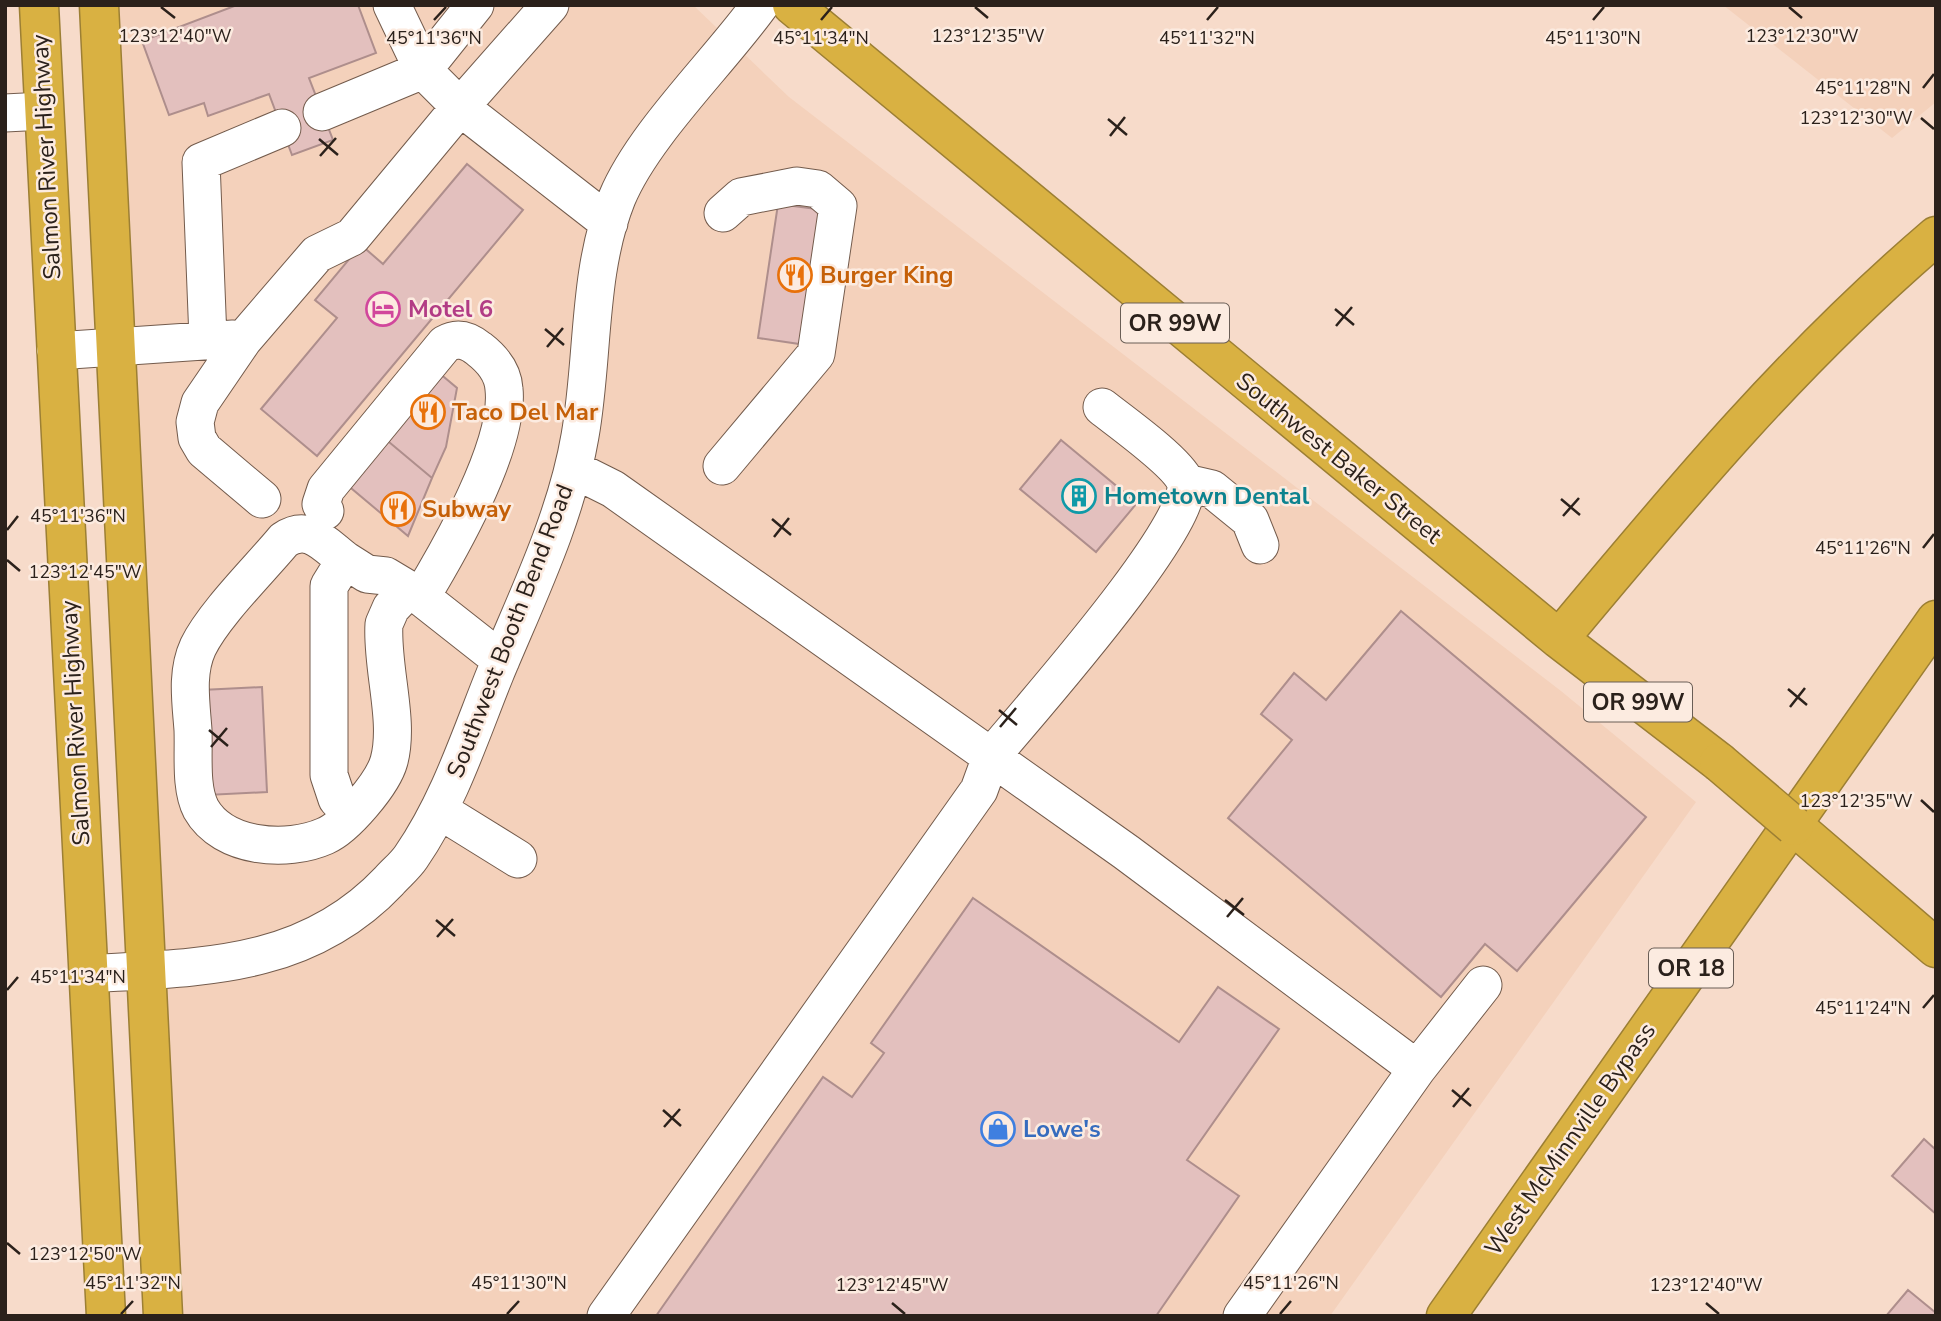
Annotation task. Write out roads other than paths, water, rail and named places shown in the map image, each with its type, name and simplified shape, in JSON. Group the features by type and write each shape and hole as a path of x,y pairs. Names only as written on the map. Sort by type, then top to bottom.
{"highway":[{"name":"Salmon River Highway","path":"38,5 106,1316"},
{"path":"99,5 163,1316"},
{"name":"Southwest Baker Street","path":"792,5 1559,639 1720,762 1936,948"},
{"path":"1559,639 1712,454 1788,372 1878,285 1936,236"},
{"name":"West McMinnville Bypass","path":"1446,1316 1936,620"}],"street":[{"path":"392,5 423,70 460,107 609,223"},
{"path":"322,112 423,70 475,5"},
{"path":"262,499 204,450 196,430 200,403 226,339 317,254 352,237 460,107 550,5"},
{"name":"Southwest Booth Bend Road","path":"88,974 227,963 285,951 326,932 370,902 410,860 439,810 565,500 580,436 601,250 618,197 649,145 760,5"},
{"path":"5,113 44,111"},
{"path":"226,339 201,162 282,128"},
{"path":"722,466 816,354 838,206 818,189 797,186 741,197 723,213"},
{"path":"56,351 226,339"},
{"path":"325,511 321,504 326,489 445,344 460,339 477,347 497,368 504,386 505,417 463,527 414,594 391,608 384,624 391,739 389,760 382,778 352,815 326,836 307,842 261,845 235,838 214,825 197,799 190,680 193,662 206,634 284,540 294,533 312,535 367,574 386,576 414,594 501,660"},
{"path":"606,1316 979,790 991,757 1143,572 1186,499 1186,483 1177,469 1102,407"},
{"path":"573,469 612,489 1126,852 1418,1069"},
{"path":"1186,483 1212,489 1250,520 1261,545"},
{"path":"345,560 329,586 329,775 337,799 352,815"},
{"path":"439,810 518,859"},
{"path":"1242,1316 1418,1069 1483,985"}],"place":[{"name":"Burger King","path":"795,275"},
{"name":"Motel 6","path":"383,309"},
{"name":"Taco Del Mar","path":"428,412"},
{"name":"Hometown Dental","path":"1079,496"},
{"name":"Subway","path":"398,509"},
{"name":"Lowe's","path":"998,1129"}]}
